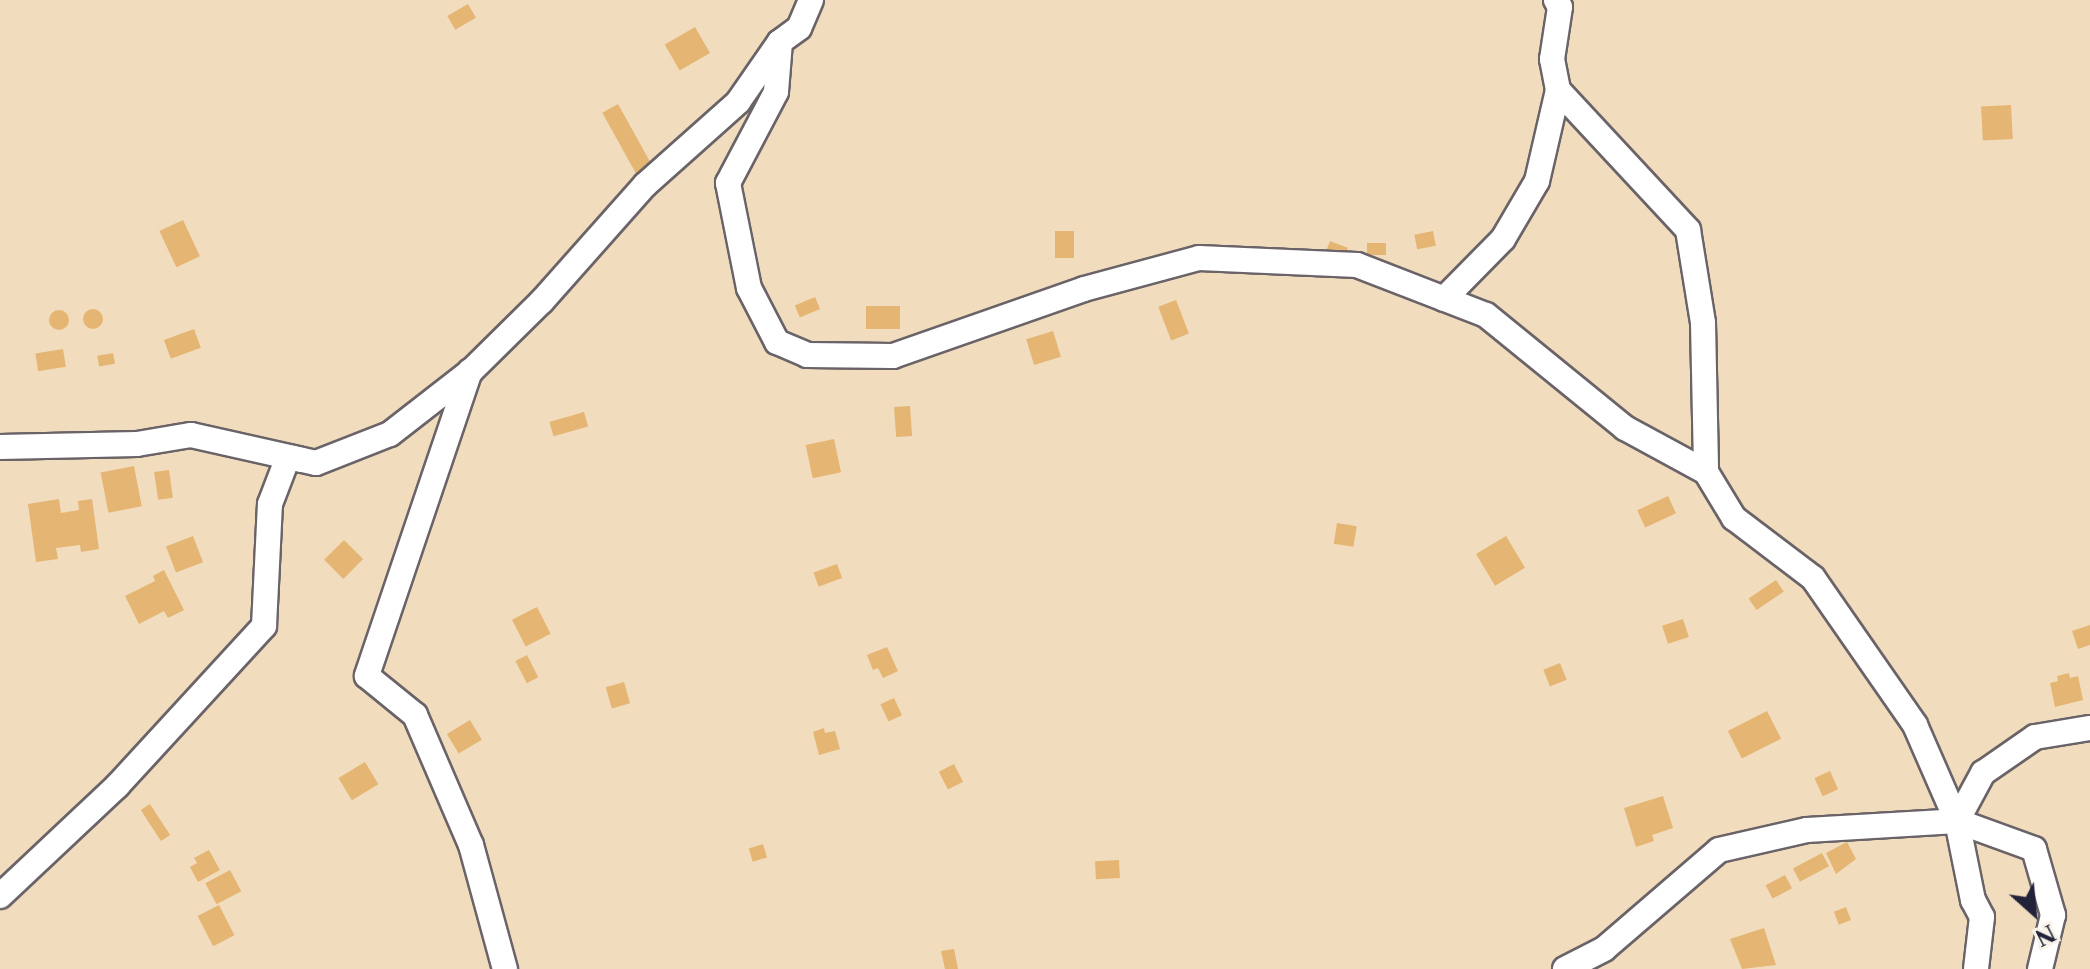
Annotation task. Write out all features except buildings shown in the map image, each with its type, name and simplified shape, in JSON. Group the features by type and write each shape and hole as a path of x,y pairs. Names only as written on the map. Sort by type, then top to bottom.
{"street":[{"path":"0,896 117,786 264,626 270,504 288,457 316,463 390,434 471,371 542,301 645,185 738,102 780,42 799,28 811,0"},
{"path":"1444,299 1503,239 1537,181 1558,90 1552,59 1560,7 1556,0"},
{"path":"780,42 776,92 728,183 749,288 777,342 807,355 893,356 1084,289 1199,258 1357,265 1486,315 1625,428 1706,472 1734,518 1813,578 1915,725 1957,821 1973,900 1982,917 1976,969"},
{"path":"1558,90 1688,230 1703,323 1706,472"},
{"path":"471,371 367,676 415,715 471,845 505,969"},
{"path":"0,447 137,444 191,435 316,463"},
{"path":"1957,821 1983,773 2035,737 2090,728"},
{"path":"1565,969 1604,949 1719,850 1807,830 1957,821 2034,849 2053,915 2040,969"}]}
